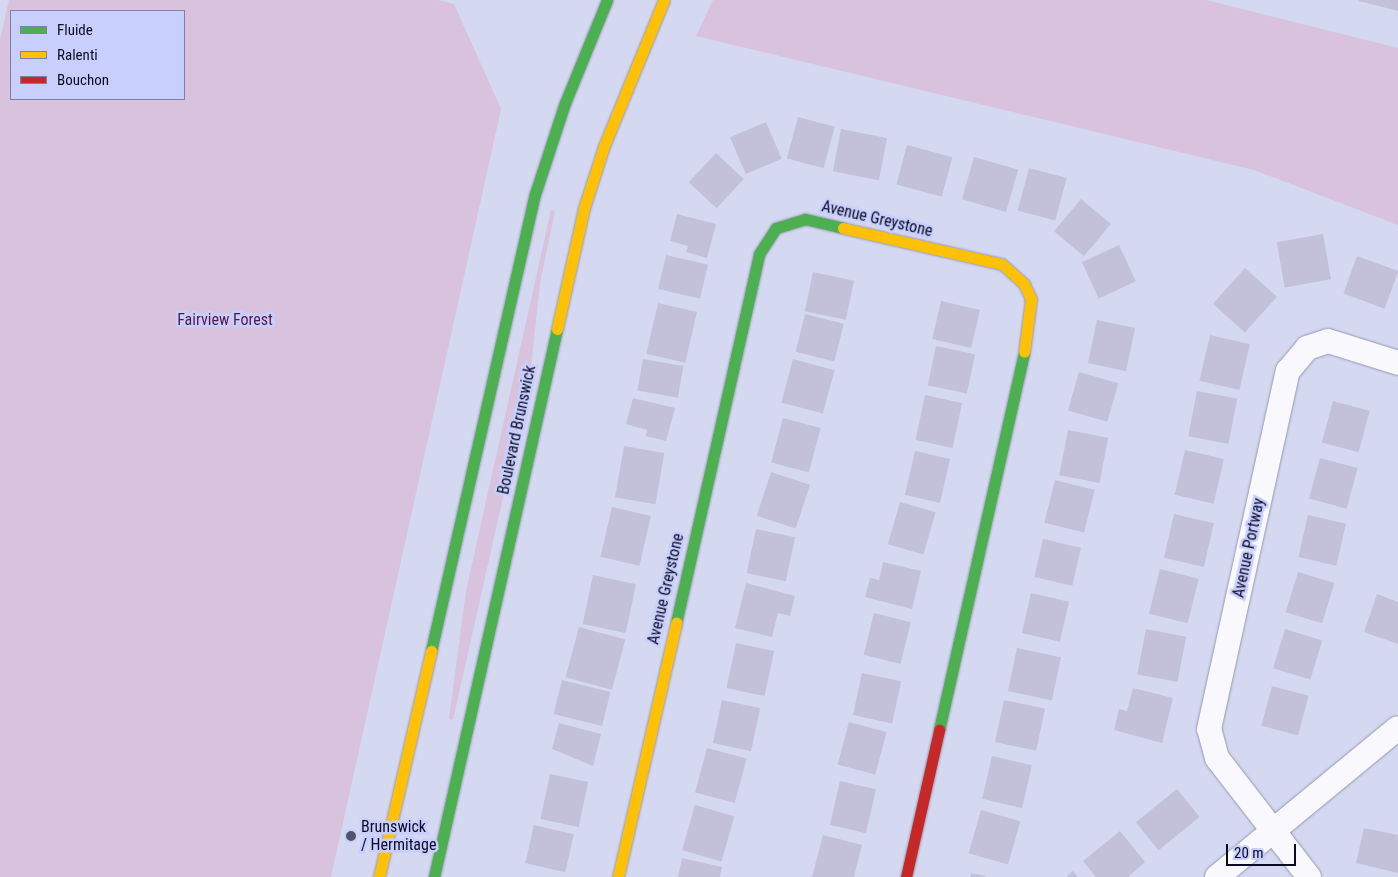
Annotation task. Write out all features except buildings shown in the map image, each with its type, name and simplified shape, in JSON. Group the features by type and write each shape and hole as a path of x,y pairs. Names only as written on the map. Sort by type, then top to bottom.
{"street":[{"path":"379,877 535,194 606,0"},
{"name":"Boulevard Brunswick","path":"434,877 584,208 604,146 664,0"},
{"name":"Avenue Greystone","path":"618,877 759,254 776,228 806,219 1002,264 1024,284 1031,299 1032,317 906,877"},
{"name":"Avenue Portway","path":"1309,877 1217,758 1209,729 1288,371 1307,348 1328,341 1398,363"},
{"path":"1217,877 1398,728"}],"green space":[{"name":"Fairview Forest","path":"9,0 438,0 454,4 501,109 331,877 0,877 0,40"},
{"path":"713,0 1206,0 1398,48 1398,225 1254,170 696,36"},
{"path":"551,210 555,211 540,283 530,377 453,720 449,719 466,591"}],"traffic: fast":[{"path":"431,651 535,194 565,103 607,0"},
{"path":"676,623 759,254 776,228 805,219 843,228"},
{"path":"434,877 557,329"},
{"path":"939,730 1024,352"}],"traffic: slow":[{"path":"557,329 584,208 604,146 664,0"},
{"path":"843,228 1002,264 1024,284 1031,299 1024,352"},
{"path":"618,877 676,623"},
{"path":"379,877 431,651"}],"traffic: jam":[{"path":"906,877 939,730"}],"place":[{"name":"Brunswick / Hermitage","path":"351,836"}]}
